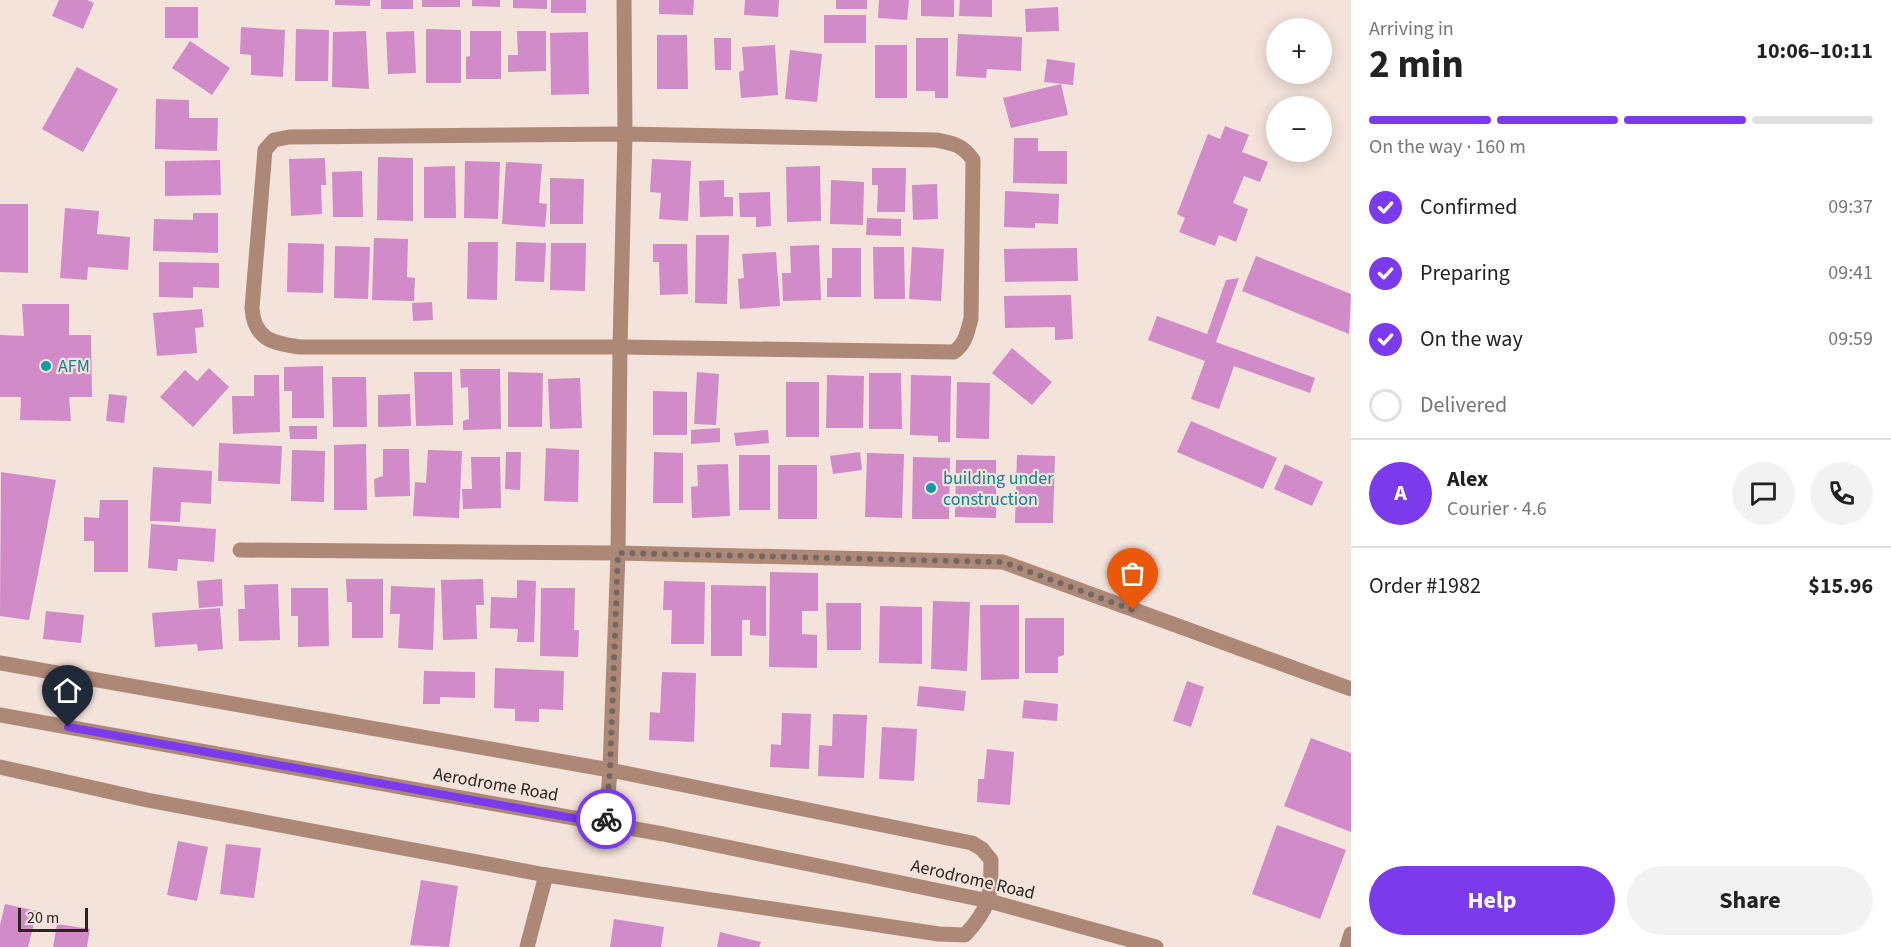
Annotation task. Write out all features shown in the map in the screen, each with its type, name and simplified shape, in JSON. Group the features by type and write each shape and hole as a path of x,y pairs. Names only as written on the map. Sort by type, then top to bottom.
{"street":[{"path":"606,824 618,553 625,134 624,0"},
{"path":"625,134 936,140 957,144 966,150 973,160 971,319 966,338 954,352 620,347 299,347 279,344 262,336 253,322 252,308 265,150 274,140 289,137 625,134"},
{"path":"240,550 618,553 1003,562 1351,689"},
{"path":"0,663 610,770 972,843 982,849 991,860 989,901 979,921 964,935 939,934 546,875 147,800 0,767"},
{"name":"Aerodrome Road","path":"0,715 606,824 989,901 1156,947"},
{"path":"527,947 546,875"},
{"path":"1347,947 1351,934"}],"building":[{"path":"59,0 87,0 94,3 83,29 52,16"},
{"path":"335,0 370,0 370,6 335,5"},
{"path":"381,0 413,0 413,9 381,9"},
{"path":"422,0 460,0 460,7 422,7"},
{"path":"472,0 500,0 500,7 472,6"},
{"path":"513,0 547,0 547,9 513,8"},
{"path":"551,0 586,0 586,13 551,13"},
{"path":"659,0 694,0 693,15 659,14"},
{"path":"745,0 779,0 778,17 744,15"},
{"path":"836,0 867,0 867,9 836,9"},
{"path":"879,0 909,0 907,20 878,18"},
{"path":"921,0 954,0 954,17 921,16"},
{"path":"960,0 992,0 992,17 959,16"},
{"path":"165,7 198,7 198,38 165,38"},
{"path":"1058,7 1059,31 1026,32 1025,9"},
{"path":"824,15 866,15 866,43 824,43"},
{"path":"241,27 285,30 283,77 251,75 251,55 240,54"},
{"path":"296,29 329,30 328,81 295,81"},
{"path":"426,29 461,30 461,83 426,83"},
{"path":"366,31 369,89 332,87 333,32"},
{"path":"414,31 416,73 388,74 386,32"},
{"path":"470,31 501,31 501,79 466,79 466,57 470,56"},
{"path":"517,31 546,31 546,71 508,72 508,55 518,55"},
{"path":"588,32 589,94 551,95 550,33"},
{"path":"958,34 1022,37 1021,71 987,69 986,78 956,76"},
{"path":"657,35 687,35 688,89 657,89"},
{"path":"714,38 731,38 731,70 715,70"},
{"path":"916,38 948,38 948,98 935,98 935,91 916,91"},
{"path":"190,41 230,68 212,95 172,68"},
{"path":"775,45 778,95 741,98 739,72 744,70 742,47"},
{"path":"875,45 907,45 907,98 875,98"},
{"path":"790,50 822,54 817,102 785,99"},
{"path":"1047,59 1075,63 1073,85 1044,82"},
{"path":"77,67 118,89 83,152 42,129"},
{"path":"1061,84 1068,115 1011,128 1003,98"},
{"path":"156,99 189,100 189,118 218,118 217,151 155,149"},
{"path":"1225,126 1249,135 1242,152 1268,162 1260,182 1244,176 1233,203 1248,209 1236,242 1219,235 1215,246 1179,232 1185,218 1177,214 1208,134 1220,139"},
{"path":"1014,138 1038,138 1038,151 1067,151 1067,184 1013,183"},
{"path":"378,157 413,158 413,221 377,220"},
{"path":"325,158 326,185 321,185 322,214 291,216 289,159"},
{"path":"652,159 691,161 688,221 659,219 661,193 650,192"},
{"path":"220,160 221,195 165,196 165,161"},
{"path":"465,161 500,162 498,219 464,218"},
{"path":"506,162 542,164 539,203 547,204 545,227 502,224"},
{"path":"455,166 456,218 424,218 424,167"},
{"path":"820,166 821,221 787,222 786,167"},
{"path":"872,168 906,168 905,212 877,212 878,185 872,185"},
{"path":"362,171 363,217 333,217 332,172"},
{"path":"550,178 584,179 583,224 550,224"},
{"path":"724,180 724,197 733,197 733,216 700,217 699,181"},
{"path":"831,180 864,182 863,225 830,224"},
{"path":"937,184 938,219 913,220 912,185"},
{"path":"1005,191 1059,194 1058,224 1035,223 1035,228 1004,227"},
{"path":"770,192 771,226 756,227 756,217 740,217 739,193"},
{"path":"0,204 28,204 28,273 0,272"},
{"path":"65,208 99,211 97,234 130,237 128,270 88,267 87,280 60,278"},
{"path":"193,213 218,213 218,253 153,251 154,219 193,220"},
{"path":"867,218 901,219 901,236 866,235"},
{"path":"696,235 729,235 727,304 695,303"},
{"path":"374,238 408,239 407,277 415,278 414,301 372,300"},
{"path":"468,242 498,242 497,300 467,299"},
{"path":"516,242 546,243 544,282 515,281"},
{"path":"288,243 324,244 323,293 287,292"},
{"path":"551,243 586,243 585,291 550,290"},
{"path":"653,244 687,244 688,294 660,295 659,262 653,262"},
{"path":"819,245 821,300 783,301 782,273 791,273 790,246"},
{"path":"335,246 370,247 368,299 334,298"},
{"path":"873,247 904,247 905,299 874,299"},
{"path":"912,247 944,249 941,301 909,299"},
{"path":"832,248 861,248 861,297 827,297 827,278 832,278"},
{"path":"1077,248 1078,281 1005,282 1004,249"},
{"path":"776,252 780,306 740,309 738,279 744,278 742,254"},
{"path":"1256,256 1351,294 1349,334 1242,291"},
{"path":"159,262 219,263 219,288 193,287 193,298 159,297"},
{"path":"1239,278 1216,342 1315,378 1310,393 1234,366 1219,409 1191,399 1205,361 1148,340 1157,316 1207,334 1226,280"},
{"path":"1071,295 1073,339 1055,340 1055,327 1005,328 1004,296"},
{"path":"432,302 433,320 413,321 412,303"},
{"name":"AFM","path":"22,304 69,304 69,335 91,335 92,397 69,397 71,421 20,420 21,397 0,397 0,335 24,336"},
{"path":"202,309 204,327 195,328 197,353 157,356 153,313"},
{"path":"1012,348 1052,382 1032,405 992,373"},
{"path":"323,366 324,418 292,418 292,391 284,391 284,367"},
{"path":"209,368 229,387 193,427 160,397 185,370 197,381"},
{"path":"460,369 500,369 501,429 463,430 463,421 469,419 468,387 461,388"},
{"path":"414,372 452,372 453,425 416,426"},
{"path":"508,372 543,373 542,427 508,427"},
{"path":"697,372 719,374 716,425 694,424"},
{"path":"869,373 901,373 902,429 869,429"},
{"path":"254,375 279,375 280,432 233,434 232,396 254,396"},
{"path":"827,375 864,376 863,428 826,428"},
{"path":"911,375 951,376 950,442 938,442 938,436 910,435"},
{"path":"332,377 366,377 367,427 333,427"},
{"path":"580,378 582,428 550,429 548,379"},
{"path":"786,382 819,382 819,437 786,437"},
{"path":"957,382 990,383 989,439 956,438"},
{"path":"653,391 687,392 687,435 653,435"},
{"path":"109,394 127,396 124,423 106,421"},
{"path":"410,394 411,426 378,427 378,395"},
{"path":"1191,421 1277,458 1263,489 1177,452"},
{"path":"289,426 317,426 317,439 290,439"},
{"path":"720,428 720,442 691,444 691,430"},
{"path":"768,430 769,443 736,446 734,433"},
{"path":"219,443 282,446 280,484 218,481"},
{"path":"366,444 367,510 334,510 334,445"},
{"path":"546,448 579,450 578,502 544,501"},
{"path":"383,449 409,449 410,496 375,497 374,479 383,476"},
{"path":"292,450 325,451 324,502 291,501"},
{"path":"428,450 462,451 459,518 413,516 415,482 426,483"},
{"path":"506,452 521,452 520,490 505,489"},
{"path":"654,452 683,453 683,503 653,503"},
{"path":"860,452 862,470 833,474 830,456"},
{"path":"867,453 904,454 902,518 865,517"},
{"path":"739,455 770,455 770,510 739,510"},
{"path":"1017,455 1055,456 1053,523 1015,523"},
{"path":"471,457 500,457 501,508 463,509 462,489 472,489"},
{"name":"building under construction","path":"913,457 950,458 949,519 912,519"},
{"path":"956,460 996,460 996,518 955,517"},
{"path":"728,464 730,516 692,518 691,487 698,486 697,465"},
{"path":"1285,464 1323,482 1312,506 1274,489"},
{"path":"778,465 817,465 817,519 778,519"},
{"path":"153,467 212,471 211,504 181,502 180,522 150,521"},
{"path":"1,472 56,480 29,620 0,616"},
{"path":"100,500 128,500 128,572 94,572 94,541 84,541 84,517 99,518"},
{"path":"151,524 216,529 214,562 178,559 177,571 148,568"},
{"path":"770,572 818,573 818,611 802,611 802,634 817,635 817,668 769,667"},
{"path":"222,579 223,606 199,608 197,581"},
{"path":"346,579 383,579 383,638 352,638 352,602 347,602"},
{"path":"483,579 484,605 476,605 477,639 443,640 441,580"},
{"path":"517,580 536,581 534,642 517,642 518,629 490,628 491,597 517,598"},
{"path":"664,581 705,582 704,644 671,644 672,610 663,610"},
{"path":"278,584 280,640 239,641 238,609 245,609 244,585"},
{"path":"711,585 766,586 766,636 750,635 750,620 742,620 742,656 711,656"},
{"path":"391,586 435,588 433,650 398,648 400,614 390,614"},
{"path":"291,588 328,588 329,646 298,647 298,616 291,616"},
{"path":"541,588 575,588 574,630 579,630 578,657 540,656"},
{"path":"933,601 970,602 967,671 931,669"},
{"path":"826,603 861,603 861,650 827,650"},
{"path":"980,605 1019,605 1019,679 981,680"},
{"path":"880,606 922,607 922,664 879,663"},
{"path":"220,608 223,649 198,651 197,644 155,647 152,613"},
{"path":"46,611 84,615 81,643 43,639"},
{"path":"1025,618 1064,618 1064,655 1058,657 1058,673 1025,673"},
{"path":"495,668 564,671 563,710 539,709 539,722 515,721 515,709 494,708"},
{"path":"424,671 475,672 475,698 440,697 440,704 423,704"},
{"path":"662,672 696,673 694,742 649,740 650,712 660,713"},
{"path":"1187,681 1204,687 1191,727 1173,721"},
{"path":"919,686 966,691 964,711 917,706"},
{"path":"1024,700 1058,704 1057,721 1022,718"},
{"path":"782,713 811,714 809,769 770,767 771,744 781,745"},
{"path":"833,714 867,715 864,778 818,776 819,745 832,746"},
{"path":"882,727 917,729 914,781 879,779"},
{"path":"1311,738 1351,753 1351,832 1284,806"},
{"path":"987,749 1014,752 1010,805 977,802 978,779 984,779"},
{"path":"1277,825 1346,850 1320,919 1252,894"},
{"path":"178,841 208,847 197,901 167,895"},
{"path":"226,844 261,848 254,898 220,894"},
{"path":"421,880 458,886 449,947 410,945"},
{"path":"5,904 37,911 28,947 0,947 0,925"},
{"path":"614,919 664,927 661,947 610,947"},
{"path":"57,924 90,929 87,947 53,947"},
{"path":"720,932 761,942 759,947 717,947"}],"way so far":[{"path":"606,819 618,553 1003,562 1133,610"}],"place":[{"name":"AFM","path":"46,366"},
{"name":"building under construction","path":"931,488"}],"route":[{"path":"68,727 606,824 606,819"}]}
